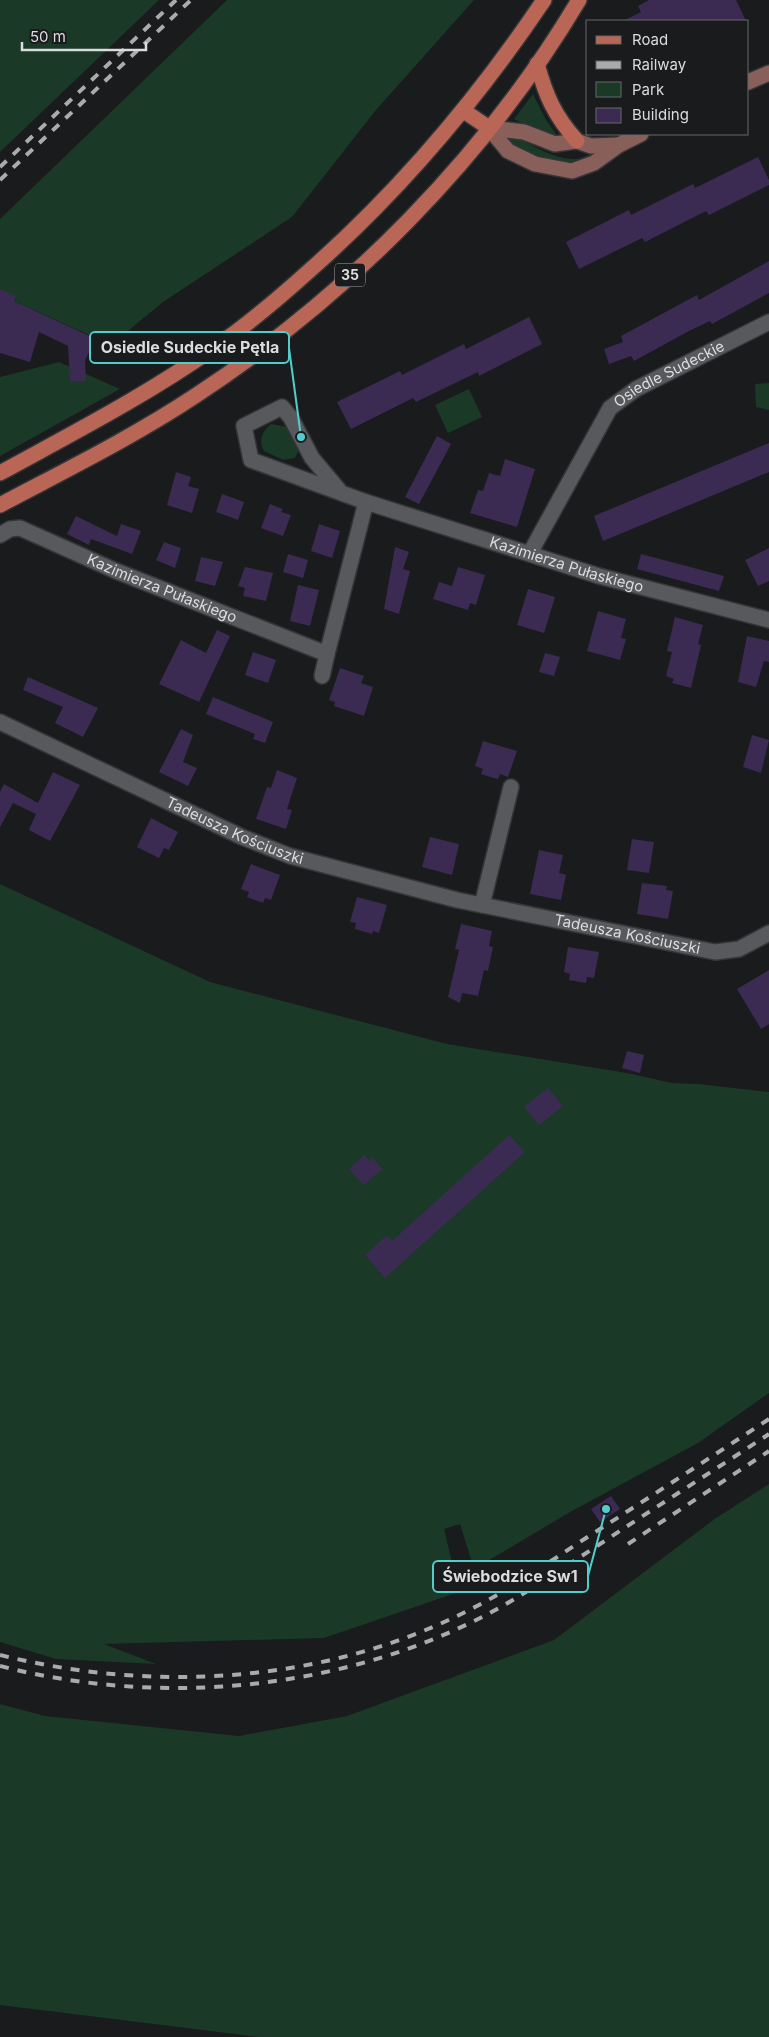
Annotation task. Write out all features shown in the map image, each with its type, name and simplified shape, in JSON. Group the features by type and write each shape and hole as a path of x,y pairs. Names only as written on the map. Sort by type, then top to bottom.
{"main road":[{"name":"35","path":"0,473 136,398 180,371 248,323 355,229 421,162 464,111 544,0"},
{"name":"35","path":"0,504 140,430 195,396 298,320 372,255 443,183 489,128 537,64 578,0"},
{"path":"537,64 547,100 560,122 577,141"},
{"path":"464,111 489,128"}],"street":[{"path":"749,82 769,72"},
{"path":"489,128 524,132 555,144 577,141 591,146 618,145"},
{"path":"489,128 508,151 535,164 558,170 583,168 618,145 639,135"},
{"name":"Osiedle Sudeckie","path":"530,553 610,408 636,389 769,322"},
{"name":"Kazimierza Pułaskiego","path":"339,490 312,458 291,418 282,407 244,426 251,460 339,490 366,502 599,576 769,620"},
{"path":"322,676 366,502"},
{"name":"Kazimierza Pułaskiego","path":"0,535 10,529 20,528 116,571 327,654"},
{"name":"Tadeusza Kościuszki","path":"0,722 242,837 290,856 482,905 715,952 739,949 769,933"},
{"path":"482,905 511,787"}],"green space":[{"path":"0,0 159,0 0,152"},
{"path":"227,0 474,0 376,110 292,217 163,302 111,345 14,301 0,289 0,219"},
{"path":"533,94 546,120 558,137 542,134 514,119"},
{"path":"506,131 555,156 575,159 586,158 575,165 553,162 502,142"},
{"path":"59,362 120,389 0,456 0,377"},
{"path":"769,383 769,410 756,407 755,384"},
{"path":"469,389 482,417 448,433 435,405"},
{"path":"271,424 287,427 299,450 295,458 283,460 264,451 261,444 262,436"},
{"path":"0,884 210,982 447,1044 627,1073 672,1083 769,1092 769,1393 698,1443 572,1511 474,1569 460,1524 444,1529 459,1592 324,1638 104,1644 156,1664 56,1659 0,1642"},
{"path":"769,1484 769,2037 259,2037 0,2005 0,1704 45,1716 239,1736 347,1716 554,1640 716,1518"}],"building":[{"path":"649,0 736,0 746,20 625,20 641,12 638,6"},
{"path":"758,157 769,180 769,185 709,215 706,211 645,242 642,238 579,269 566,242 629,210 631,215 693,184 695,188"},
{"path":"769,261 769,293 712,324 710,321 689,331 634,361 631,356 609,364 604,349 623,342 621,336 697,295 699,300"},
{"path":"0,289 16,296 14,301 96,339 85,360 86,381 70,381 68,346 39,332 30,362 0,353"},
{"path":"529,317 542,344 479,376 478,372 416,402 413,398 351,429 337,402 400,371 402,375 464,344 466,349"},
{"path":"437,436 451,444 419,504 405,497"},
{"path":"769,443 769,472 603,541 594,516"},
{"path":"505,459 535,469 517,527 470,513 478,490 483,491 489,473 500,476"},
{"path":"176,472 191,477 188,486 199,489 192,513 167,505"},
{"path":"222,494 244,502 238,520 216,512"},
{"path":"270,504 283,509 281,512 291,515 283,536 261,528"},
{"path":"76,516 117,536 121,524 141,531 132,554 91,539 89,545 67,534"},
{"path":"319,524 340,531 332,558 311,551"},
{"path":"164,542 181,548 175,568 156,560"},
{"path":"395,547 409,552 403,569 410,571 399,614 384,609"},
{"path":"769,548 769,581 758,586 745,560"},
{"path":"288,554 308,560 303,578 283,572"},
{"path":"641,554 724,576 719,591 637,569"},
{"path":"201,557 223,562 215,586 195,581"},
{"path":"245,567 273,573 266,601 243,596 245,588 238,586"},
{"path":"458,567 485,575 476,605 470,603 468,610 433,599 439,582 452,586"},
{"path":"298,585 319,590 310,626 290,621"},
{"path":"528,589 555,597 544,633 517,625"},
{"path":"598,611 626,619 621,638 626,639 620,660 587,651"},
{"path":"675,617 703,625 698,644 701,645 691,688 672,683 674,679 666,676 672,652 667,651"},
{"path":"217,630 230,636 199,702 159,684 181,640 206,653"},
{"path":"747,636 769,641 769,662 764,661 756,687 738,682"},
{"path":"253,652 276,660 268,683 245,675"},
{"path":"545,653 560,657 554,676 539,672"},
{"path":"340,668 364,676 361,683 373,687 364,716 334,706 335,702 329,700"},
{"path":"28,677 98,708 83,737 55,723 63,707 23,690"},
{"path":"213,697 273,722 265,743 253,739 255,734 206,714"},
{"path":"181,729 193,735 183,762 197,768 188,786 159,772"},
{"path":"752,735 769,740 761,773 743,767"},
{"path":"483,741 517,751 508,777 500,774 498,779 481,774 483,769 475,766"},
{"path":"277,770 297,778 287,809 292,810 286,829 256,819 267,787 271,788"},
{"path":"53,772 80,785 50,841 29,830 36,814 13,803 0,827 0,792 4,784 38,803"},
{"path":"151,818 178,832 169,850 164,848 159,858 137,847"},
{"path":"430,837 459,844 452,875 422,867"},
{"path":"632,839 654,842 649,873 627,870"},
{"path":"539,850 563,855 559,873 566,875 561,900 530,894"},
{"path":"251,864 280,875 271,900 265,898 263,903 247,897 249,892 241,889"},
{"path":"642,883 667,886 666,890 673,891 668,919 637,914"},
{"path":"357,897 387,905 379,933 373,931 372,934 355,929 356,923 350,922"},
{"path":"461,924 492,931 489,946 493,947 488,971 484,970 478,996 462,993 460,1003 448,997 459,950 455,949"},
{"path":"568,947 599,952 594,978 587,977 586,983 569,980 570,974 564,972"},
{"path":"769,970 769,1024 761,1029 737,989"},
{"path":"627,1051 644,1055 640,1073 622,1068"},
{"path":"548,1088 563,1106 539,1125 524,1107"},
{"path":"509,1135 525,1152 385,1278 365,1255 387,1235 392,1241"},
{"path":"364,1155 369,1161 373,1158 382,1169 364,1185 349,1169"},
{"path":"611,1496 620,1509 600,1522 591,1509"}],"railway":[{"path":"0,167 176,0"},
{"path":"0,180 191,0"},
{"path":"0,1655 60,1667 120,1675 181,1677 242,1674 302,1666 362,1652 419,1632 489,1599 531,1574 769,1419"},
{"path":"0,1666 61,1679 123,1686 185,1688 248,1684 310,1675 371,1661 429,1641 501,1607 769,1434"},
{"path":"628,1544 769,1451"}],"place":[{"name":"Osiedle Sudeckie Pętla","path":"301,437"},
{"name":"Świebodzice Sw1","path":"606,1509"}]}
